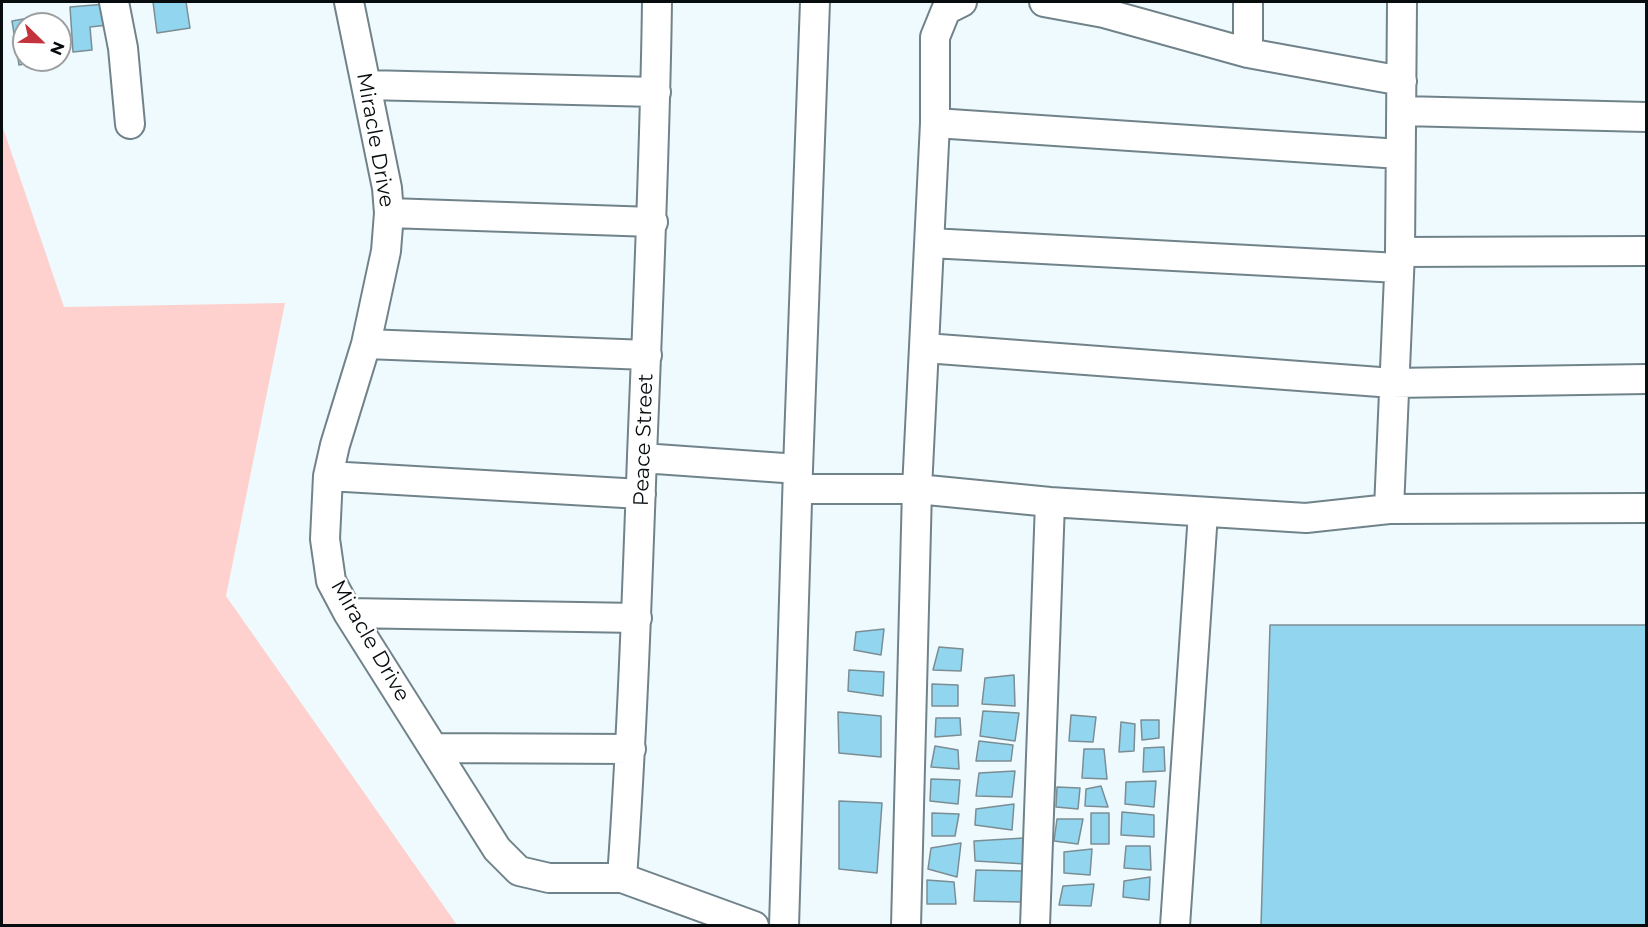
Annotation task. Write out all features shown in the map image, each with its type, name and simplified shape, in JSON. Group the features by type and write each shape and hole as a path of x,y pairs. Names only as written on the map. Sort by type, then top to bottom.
{"street":[{"path":"114,2 123,48 130,124"},
{"name":"Miracle Drive","path":"349,2 387,188 389,213 386,251 366,344 335,445 328,476 325,539 331,581 348,613 497,849 519,870 549,878 622,878 754,926"},
{"name":"Peace Street","path":"622,878 631,749 653,222 657,2"},
{"path":"784,926 816,2"},
{"path":"906,926 917,489 935,123 935,37 946,10 962,2"},
{"path":"1044,2 1104,13 1248,53 1402,81"},
{"path":"1248,2 1248,53"},
{"path":"1389,509 1399,260 1402,2"},
{"path":"366,85 656,92"},
{"path":"1402,111 1647,117"},
{"path":"935,123 1400,154"},
{"path":"389,213 653,222"},
{"path":"930,243 1399,260 1647,251"},
{"path":"366,344 647,355"},
{"path":"925,348 1393,383 1647,379"},
{"path":"642,458 798,479 1050,502 1203,513 1306,518 1389,509 1647,508"},
{"path":"328,476 642,494"},
{"path":"1035,926 1050,502"},
{"path":"1174,926 1203,513"},
{"path":"348,613 637,618"},
{"path":"435,748 631,749"}],"shaded area":[{"path":"2,125 64,307 285,303 226,596 457,925 2,925"}],"building":[{"path":"153,2 186,2 190,28 157,33"},
{"path":"106,4 108,25 90,27 92,50 73,52 70,7"},
{"path":"1270,625 1646,625 1646,926 1261,926"},
{"path":"884,629 881,655 854,650 856,632"},
{"path":"939,647 963,649 961,671 933,670"},
{"path":"849,670 884,672 883,696 848,691"},
{"path":"1014,675 1015,706 982,704 985,678"},
{"path":"932,684 958,685 958,706 932,706"},
{"path":"983,711 1019,713 1015,741 980,736"},
{"path":"838,712 881,716 881,757 839,753"},
{"path":"1071,715 1096,717 1093,742 1069,741"},
{"path":"936,718 960,718 961,735 935,737"},
{"path":"1141,720 1159,720 1159,738 1142,740"},
{"path":"1121,722 1135,724 1134,751 1119,752"},
{"path":"979,741 1013,745 1011,761 976,761"},
{"path":"935,746 958,750 959,769 931,767"},
{"path":"1164,747 1165,771 1143,772 1144,748"},
{"path":"1084,749 1104,749 1107,779 1082,778"},
{"path":"1015,771 1012,797 976,796 979,773"},
{"path":"931,779 960,780 958,804 930,801"},
{"path":"1156,781 1154,807 1125,804 1126,782"},
{"path":"1101,786 1108,807 1085,806 1086,789"},
{"path":"1057,787 1080,788 1078,809 1056,807"},
{"path":"839,801 882,803 877,873 839,869"},
{"path":"1014,804 1012,830 975,825 976,809"},
{"path":"1122,812 1154,815 1154,837 1121,835"},
{"path":"932,813 959,814 955,836 932,836"},
{"path":"1091,813 1109,813 1109,844 1091,844"},
{"path":"1057,819 1083,819 1078,844 1054,841"},
{"path":"1024,838 1026,864 975,861 974,841"},
{"path":"961,843 957,877 928,869 931,848"},
{"path":"1126,846 1150,846 1151,870 1124,868"},
{"path":"1092,849 1090,875 1064,873 1064,852"},
{"path":"976,870 1022,871 1022,902 974,901"},
{"path":"1150,877 1149,900 1123,897 1124,881"},
{"path":"927,880 954,882 956,904 927,904"},
{"path":"1094,884 1091,906 1059,905 1063,886"}]}
